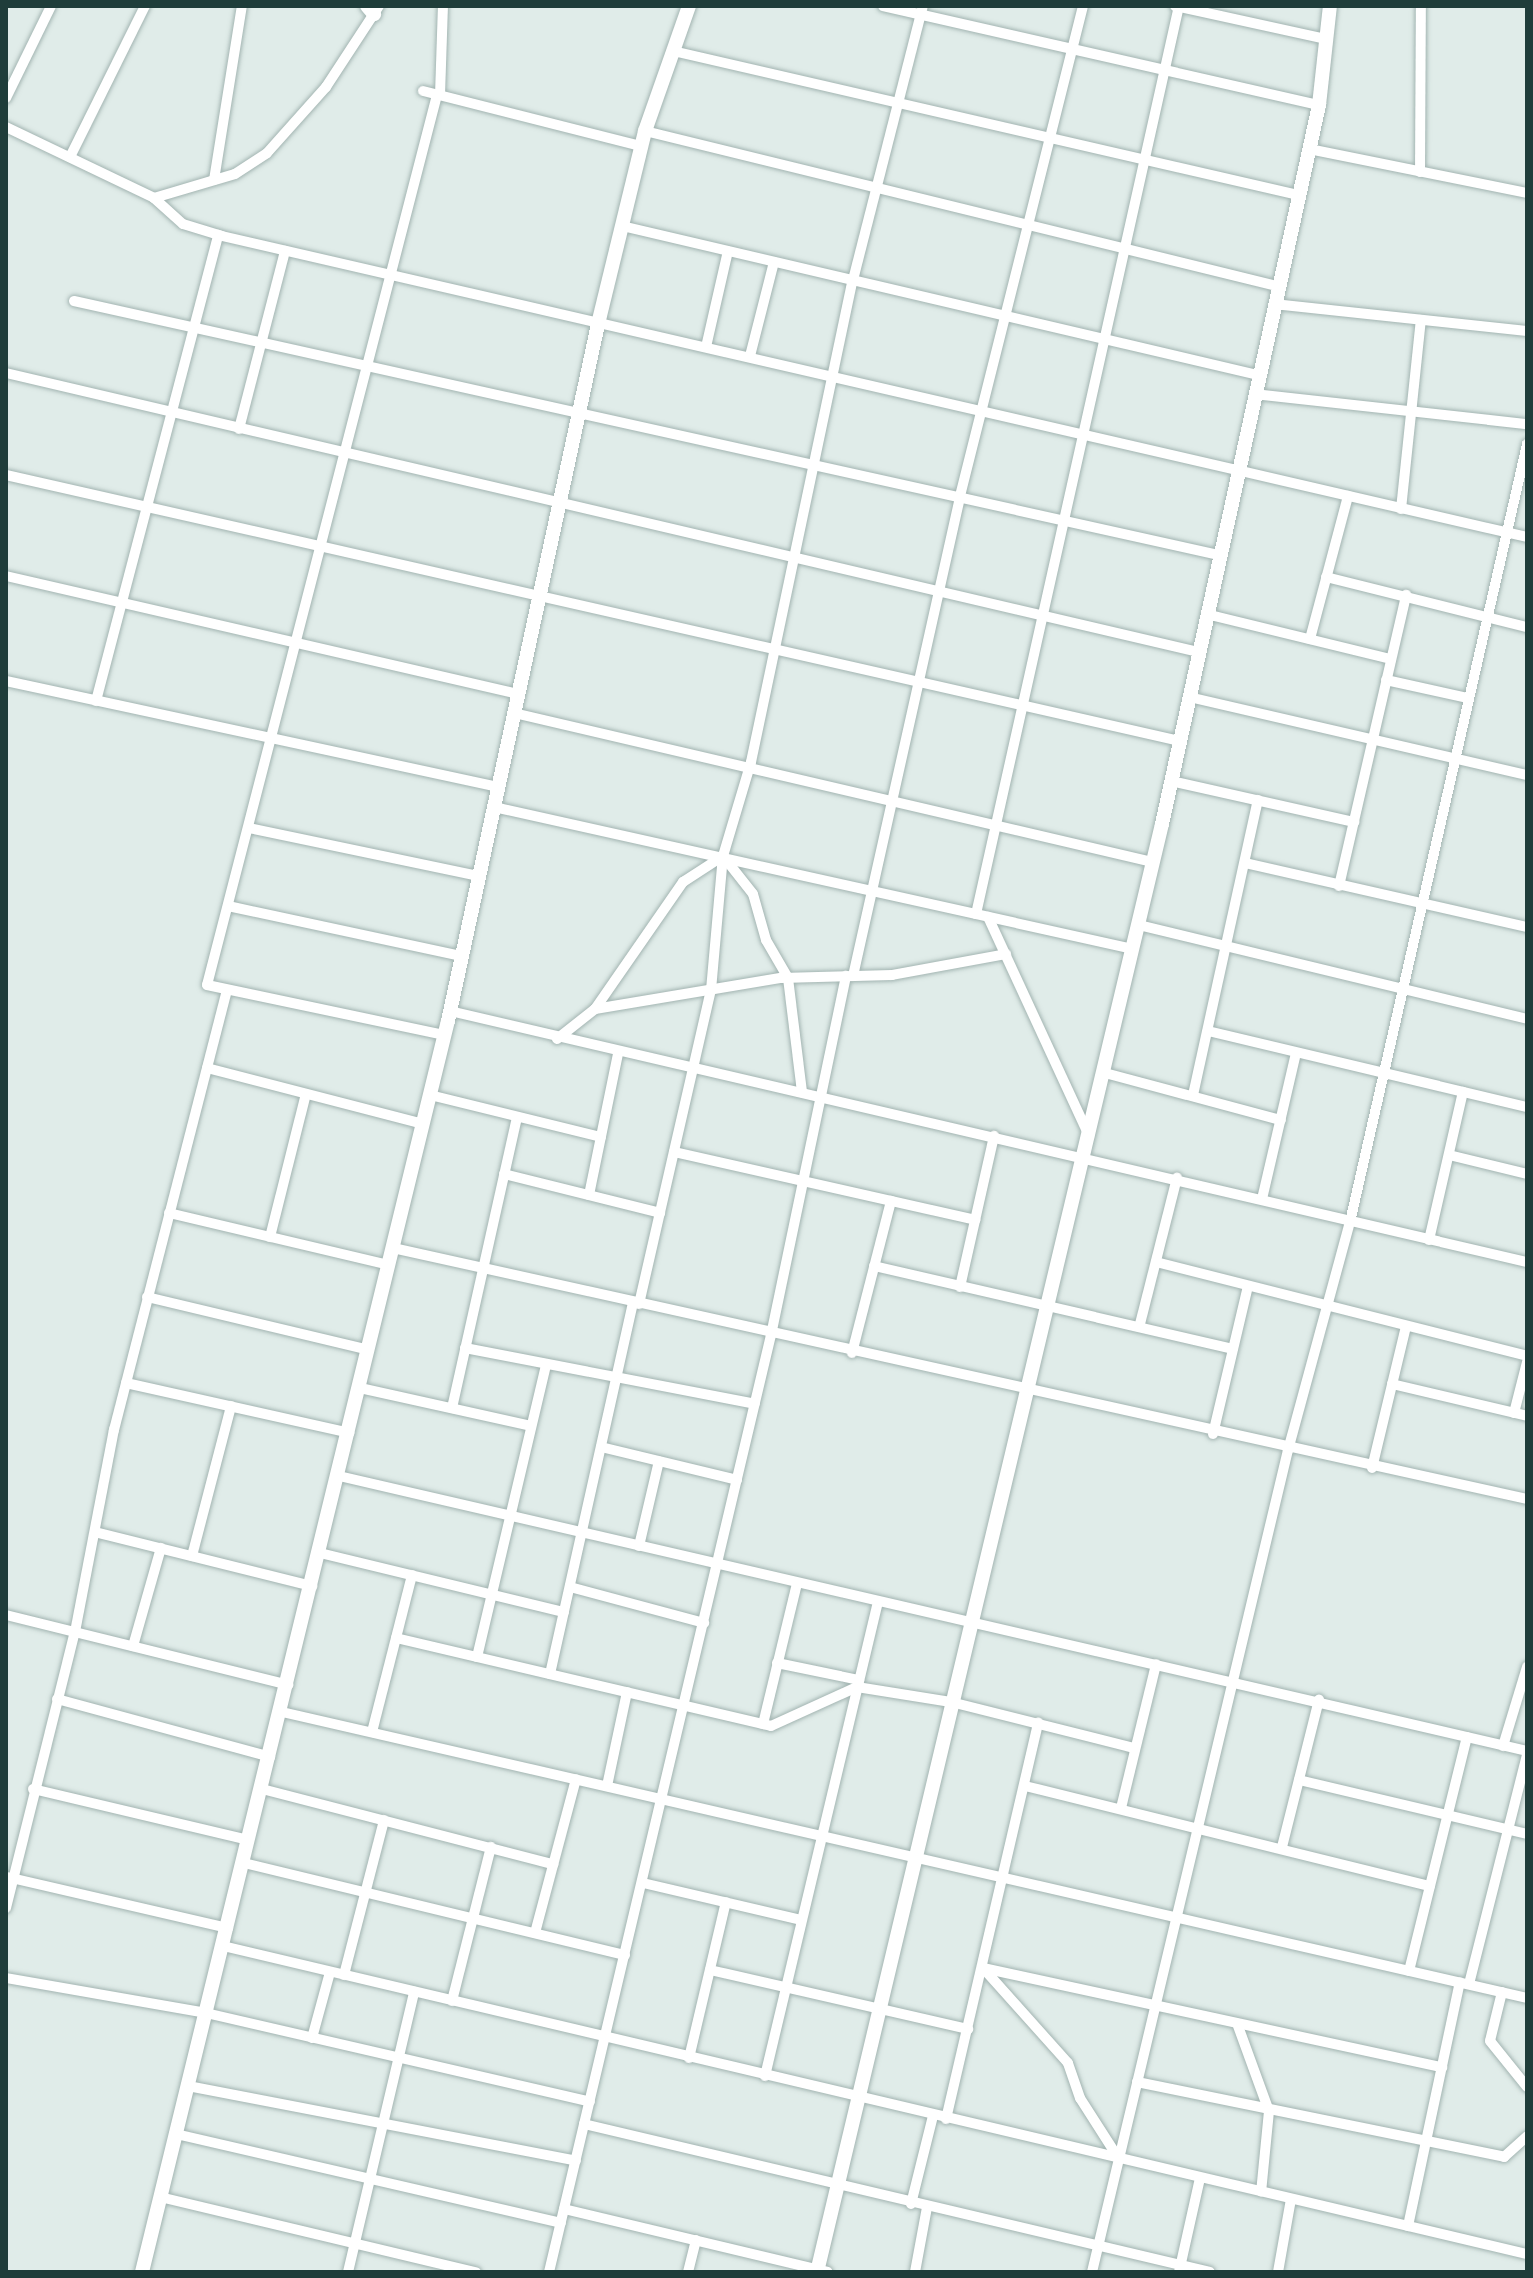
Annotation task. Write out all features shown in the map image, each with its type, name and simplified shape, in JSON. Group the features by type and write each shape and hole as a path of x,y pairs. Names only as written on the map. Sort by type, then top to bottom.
{"main road":[{"path":"142,2272 282,1712 445,1035 598,324 645,131 689,6"},
{"path":"821,2271 859,2099 919,1858 951,1702 1029,1394 1139,925 1319,105 1330,6"}],"street":[{"path":"6,98 51,6"},
{"path":"70,157 145,6"},
{"path":"214,180 242,6"},
{"path":"443,6 438,95 325,548 207,985 445,1035"},
{"path":"883,6 922,10 1070,48 1319,105"},
{"path":"549,2272 685,1706 850,976 875,893 923,685 960,496 1007,321 1070,48 1083,6"},
{"path":"976,914 1177,6 1326,39"},
{"path":"1420,172 1421,6"},
{"path":"154,198 214,180 267,153 326,87 374,9"},
{"path":"550,1674 616,1377 660,1213 711,990 723,856 749,768 853,280 922,10"},
{"path":"673,51 1298,195"},
{"path":"423,91 641,146"},
{"path":"6,127 154,198 183,224 218,235 598,324 984,408 1502,534 1527,537"},
{"path":"645,131 1277,286"},
{"path":"1309,149 1527,193"},
{"path":"622,226 853,280 1007,321 1258,375"},
{"path":"96,701 218,235"},
{"path":"239,429 285,251"},
{"path":"706,347 728,251"},
{"path":"750,356 774,262"},
{"path":"74,301 1219,555"},
{"path":"1274,304 1527,331"},
{"path":"1401,509 1421,320"},
{"path":"6,373 559,505 1198,652"},
{"path":"1254,394 1527,424"},
{"path":"1092,2272 1288,1450 1350,1222 1417,904 1454,758 1502,534 1527,444"},
{"path":"6,475 774,652 1180,741"},
{"path":"1310,639 1348,496"},
{"path":"6,576 518,694"},
{"path":"1326,577 1527,627"},
{"path":"1339,886 1406,595"},
{"path":"1206,614 1391,659"},
{"path":"1386,680 1467,698"},
{"path":"6,681 498,787"},
{"path":"1189,697 1527,775"},
{"path":"514,713 1153,862"},
{"path":"1171,781 1354,822"},
{"path":"1193,1095 1258,800"},
{"path":"494,807 1133,949"},
{"path":"249,828 479,876"},
{"path":"723,856 753,894 766,940 788,978 802,1092"},
{"path":"557,1039 595,1009 683,882 723,856"},
{"path":"1245,863 1527,927"},
{"path":"228,906 462,956"},
{"path":"988,917 1090,1138"},
{"path":"1139,925 1527,1019"},
{"path":"595,1009 788,978 850,976 1006,954"},
{"path":"6,1908 9,1877 75,1632 126,1383 227,990"},
{"path":"450,1011 618,1054 824,1096 1086,1155 1350,1222 1527,1262"},
{"path":"1208,1031 1527,1107"},
{"path":"1262,1199 1296,1053"},
{"path":"589,1195 618,1054"},
{"path":"207,1068 423,1124"},
{"path":"1105,1073 1281,1120"},
{"path":"1429,1240 1463,1092"},
{"path":"270,1237 306,1094"},
{"path":"430,1095 601,1137"},
{"path":"452,1408 517,1117"},
{"path":"960,1287 994,1136"},
{"path":"674,1152 975,1220"},
{"path":"1449,1155 1527,1174"},
{"path":"504,1174 660,1213"},
{"path":"1140,1324 1177,1178"},
{"path":"852,1353 891,1201"},
{"path":"169,1213 389,1265"},
{"path":"393,1248 1029,1394 1527,1499"},
{"path":"1156,1262 1527,1359 1514,1413"},
{"path":"874,1266 1140,1324 1233,1349"},
{"path":"1213,1434 1248,1286"},
{"path":"147,1297 369,1350"},
{"path":"1372,1468 1406,1326"},
{"path":"465,1348 755,1404"},
{"path":"477,1657 546,1364"},
{"path":"126,1383 349,1433"},
{"path":"1392,1384 1527,1416"},
{"path":"360,1388 531,1426"},
{"path":"192,1556 231,1406"},
{"path":"601,1447 737,1480"},
{"path":"639,1546 659,1461"},
{"path":"339,1476 878,1602 1319,1700 1527,1753 1442,2067 1408,2226"},
{"path":"95,1532 312,1586"},
{"path":"133,1646 161,1548"},
{"path":"320,1553 564,1612"},
{"path":"372,1732 412,1575"},
{"path":"763,1724 797,1583"},
{"path":"570,1587 704,1623"},
{"path":"765,2076 878,1602"},
{"path":"6,1615 288,1685"},
{"path":"396,1638 763,1724 797,1717 858,1684"},
{"path":"777,1663 1134,1748"},
{"path":"1121,1808 1156,1664"},
{"path":"1503,1746 1522,1698 1527,1667"},
{"path":"607,1786 627,1692"},
{"path":"57,1699 270,1757"},
{"path":"1282,1847 1319,1700"},
{"path":"282,1712 1527,1998"},
{"path":"946,2119 1005,1878 1038,1723"},
{"path":"1409,1971 1467,1737"},
{"path":"535,1933 576,1779"},
{"path":"1299,1780 1527,1834"},
{"path":"1025,1786 1199,1826 1430,1886"},
{"path":"33,1789 249,1840"},
{"path":"262,1789 553,1864"},
{"path":"344,1975 384,1820"},
{"path":"452,2001 491,1847"},
{"path":"244,1863 625,1955"},
{"path":"9,1877 228,1928"},
{"path":"643,1883 801,1920"},
{"path":"689,2058 726,1902"},
{"path":"223,1946 859,2099 1527,2254"},
{"path":"983,1968 1155,2009 1442,2067"},
{"path":"983,1968 1068,2063 1080,2098 1119,2159"},
{"path":"710,1970 968,2029"},
{"path":"312,2038 330,1972"},
{"path":"6,1978 206,2013 590,2102"},
{"path":"348,2272 414,1992"},
{"path":"1502,1992 1490,2041 1527,2087"},
{"path":"1238,2026 1269,2111 1261,2192"},
{"path":"1137,2082 1426,2144 1504,2157 1527,2136"},
{"path":"188,2086 384,2120 576,2161"},
{"path":"911,2204 933,2116"},
{"path":"584,2124 838,2188 1099,2245 1180,2268 1210,2272"},
{"path":"176,2134 561,2223"},
{"path":"1180,2268 1200,2178"},
{"path":"160,2197 476,2272"},
{"path":"1278,2272 1291,2199"},
{"path":"915,2272 927,2207"},
{"path":"564,2209 821,2271"},
{"path":"688,2272 696,2240"}]}
